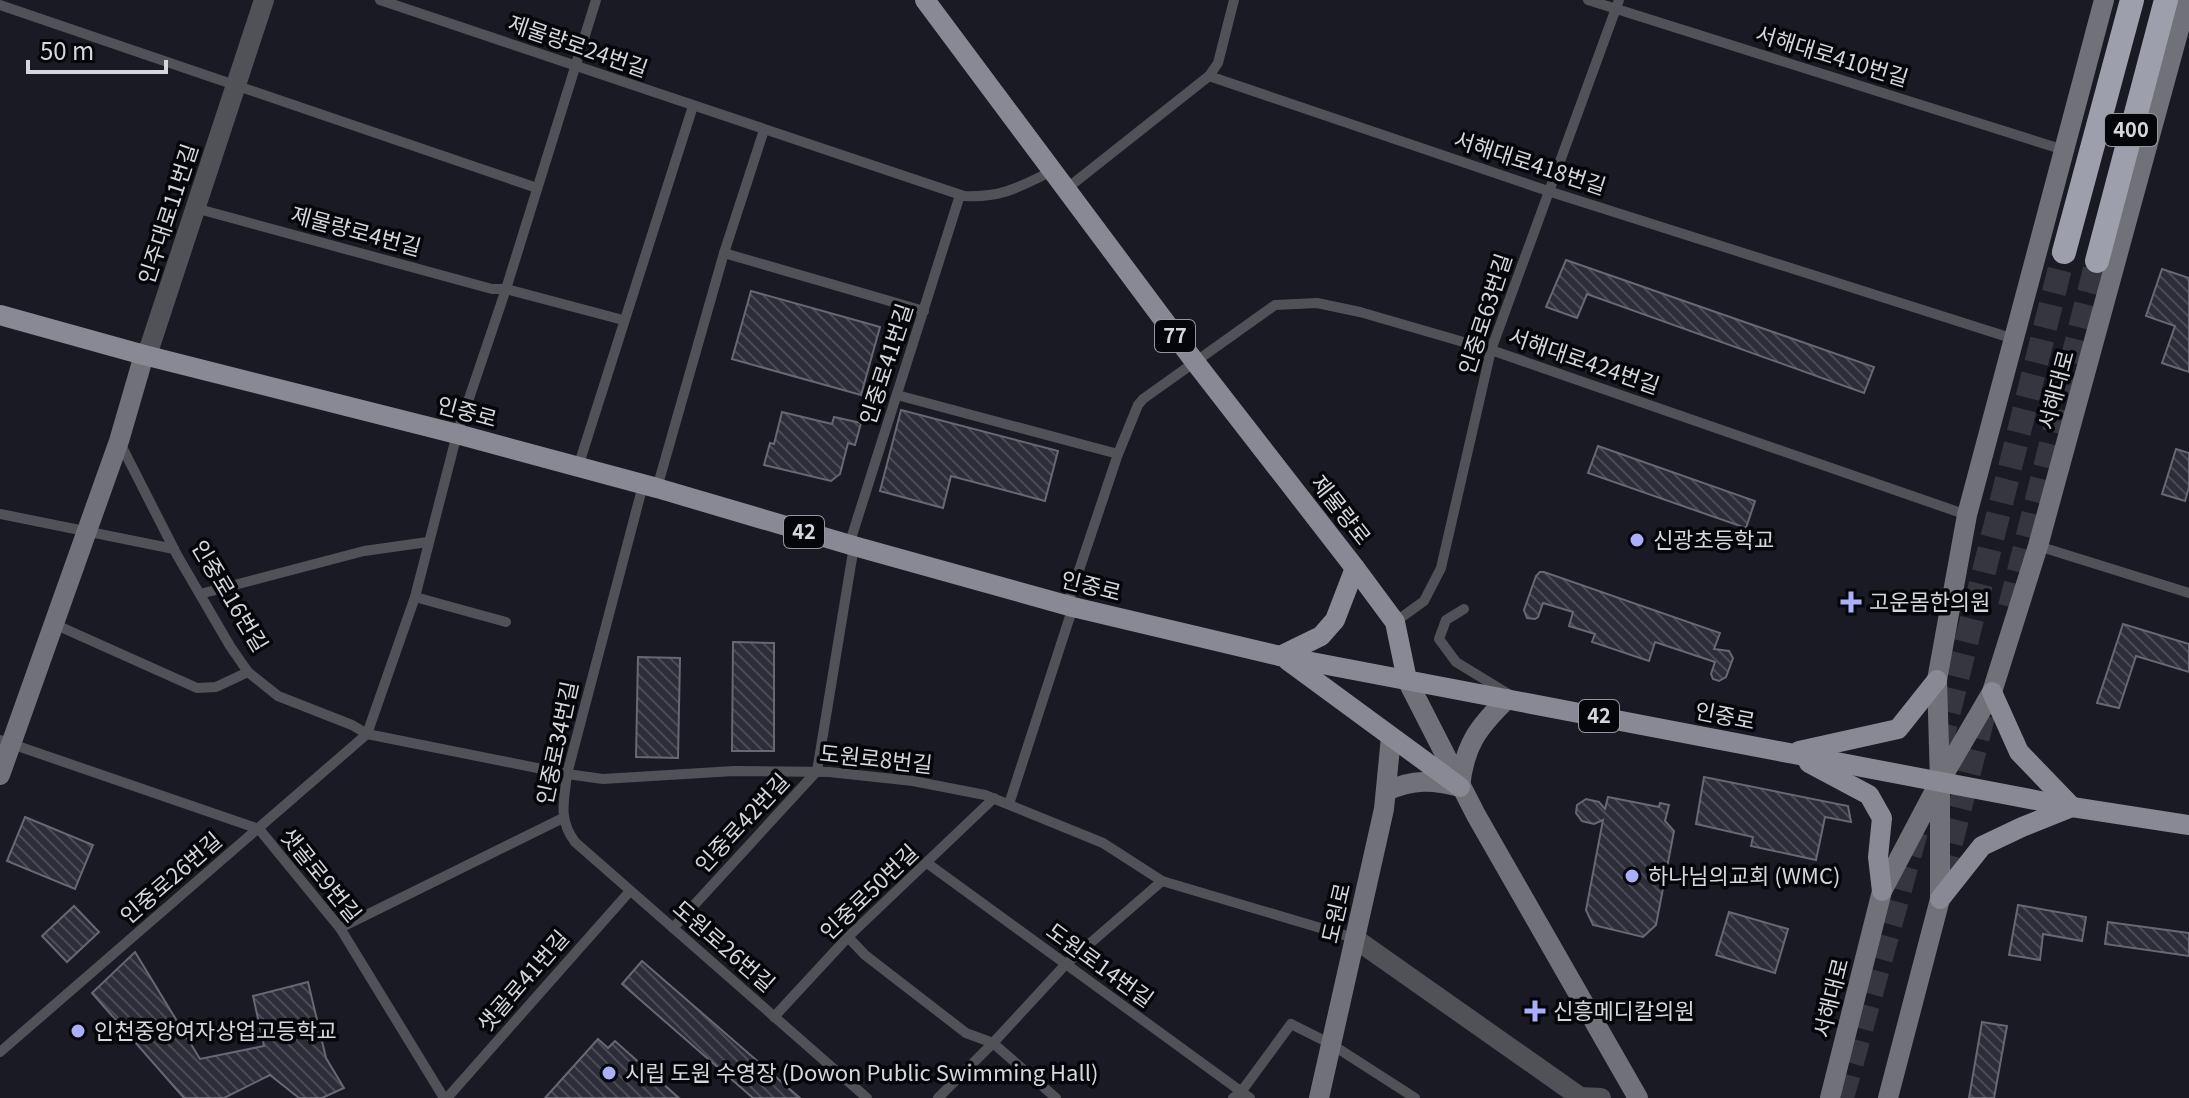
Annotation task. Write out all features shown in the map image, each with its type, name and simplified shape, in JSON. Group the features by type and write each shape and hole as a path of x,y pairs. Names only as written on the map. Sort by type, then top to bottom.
{"highway":[{"name":"400","path":"2064,252 2132,0"},
{"name":"400","path":"2097,261 2166,0"}],"main road":[{"name":"제물량로","path":"925,0 1065,190 1395,622 1407,680 1460,787 1638,1098"},
{"name":"서해대로","path":"1888,1098 1940,899 1937,680 1967,515 2104,0"},
{"name":"서해대로","path":"1830,1098 1882,891 1940,781 1992,692 2038,546 2187,0"},
{"name":"인중로","path":"0,315 650,486 851,546 1070,606 1280,656 2072,807 2189,825"},
{"path":"0,775 6,742 54,624 119,441 144,355"},
{"path":"1355,568 1335,620 1321,636 1280,656 1460,787"},
{"path":"1791,753 1898,729 1937,680"},
{"path":"1940,899 1982,846 2072,807 2019,752 1992,692"},
{"path":"1460,787 1462,766 1476,732 1515,700"},
{"name":"도원로","path":"1319,1098 1387,791 1391,737"},
{"path":"1791,753 1869,795 1882,818 1878,857 1882,891"},
{"path":"1387,791 1414,781 1436,781 1460,787"}],"street":[{"name":"인주대로11번길","path":"144,355 150,346 264,0"},
{"path":"1354,938 1580,1097 1601,1098"}],"lane":[{"name":"제물량로24번길","path":"380,0 960,195 985,198 1005,193 1052,171"},
{"path":"457,434 506,289 596,0"},
{"path":"1065,190 1209,76 1218,63 1234,0"},
{"name":"서해대로410번길","path":"1588,0 1618,5 2064,150"},
{"path":"0,5 537,188"},
{"name":"인중로63번길","path":"1395,622 1424,601 1441,568 1491,350 1618,5"},
{"name":"서해대로418번길","path":"1209,76 1548,191 2014,339"},
{"path":"578,467 693,106"},
{"path":"650,486 764,130"},
{"name":"인중로41번길","path":"851,546 960,195"},
{"name":"제물량로4번길","path":"195,208 492,289 506,289 623,320"},
{"path":"724,253 924,311"},
{"name":"서해대로424번길","path":"1070,606 1118,454 1138,405 1275,305 1317,303 1360,312 1491,350 1967,515"},
{"path":"897,395 1118,454"},
{"name":"인중로26번길","path":"0,1052 367,734 415,597 457,434"},
{"name":"인중로16번길","path":"54,624 197,688 216,687 248,672 174,549 119,441"},
{"name":"인중로34번길","path":"340,928 563,818 567,774 650,486"},
{"path":"0,514 174,549"},
{"path":"200,594 364,551 428,542"},
{"name":"인중로42번길","path":"673,928 817,771 851,546"},
{"path":"2038,546 2189,593"},
{"path":"415,597 506,622"},
{"path":"1009,804 1070,606"},
{"path":"1464,609 1446,620 1439,639 1456,662 1515,700"},
{"path":"248,672 278,696 367,734"},
{"name":"도원로8번길","path":"367,734 603,779 734,771 817,771 913,781 994,798 1103,843 1162,881 1354,938"},
{"name":"샛골로9번길","path":"6,742 259,829 340,928 446,1098"},
{"name":"인중로50번길","path":"774,1017 848,937 994,798"},
{"name":"도원로26번길","path":"563,818 565,829 575,842 867,1098"},
{"name":"도원로14번길","path":"927,863 1241,1096"},
{"path":"938,1098 1065,965 1162,881"},
{"name":"샛골로41번길","path":"446,1098 630,891"},
{"path":"848,937 865,955 966,1033 993,1043 1056,1098"},
{"path":"1241,1096 1291,1024 1331,1044 1415,1098"}],"building":[{"path":"1566,260 1874,367 1864,393 1587,294 1577,318 1546,307"},
{"path":"2162,269 2189,278 2189,372 2162,363 2175,326 2146,316"},
{"path":"751,291 880,327 861,395 732,359"},
{"path":"901,410 1058,451 1045,501 951,476 943,508 880,491"},
{"path":"782,412 832,424 834,417 861,423 855,445 848,443 840,474 831,481 764,465 770,443 774,444"},
{"path":"1598,446 1755,501 1746,528 1588,473"},
{"path":"2176,449 2189,453 2189,487 2185,501 2162,494"},
{"path":"1540,572 1720,633 1714,649 1729,651 1733,658 1726,677 1719,681 1713,679 1711,674 1715,662 1655,642 1649,661 1592,642 1595,634 1569,626 1573,612 1543,603 1538,617 1527,618 1524,610"},
{"path":"2123,624 2189,644 2189,672 2136,656 2119,708 2097,703"},
{"path":"733,642 774,643 774,751 732,751"},
{"path":"638,657 680,658 678,758 636,757"},
{"path":"1704,777 1848,806 1851,822 1825,817 1816,860 1751,846 1753,837 1696,824"},
{"path":"1608,797 1659,807 1660,803 1669,805 1665,821 1674,831 1656,925 1643,937 1593,925 1586,910 1603,820 1594,824 1582,821 1576,813 1577,805 1586,799 1599,802 1605,809"},
{"path":"25,817 93,845 75,889 7,861"},
{"path":"2018,905 2086,917 2082,941 2043,934 2040,960 2009,955"},
{"path":"74,906 99,932 67,962 42,936"},
{"path":"1729,912 1788,929 1775,973 1716,955"},
{"path":"2108,922 2189,933 2189,956 2105,944"},
{"path":"135,952 200,1059 264,1046 253,996 308,982 326,1058 344,1088 322,1098 299,1098 270,1075 224,1098 184,1098 92,993"},
{"path":"642,961 800,1098 753,1098 622,984"},
{"path":"1982,1022 2007,1026 1994,1098 1969,1098"},
{"name":"시립 도원 수영장 (Dowon Public Swimming Hall)","path":"598,1039 608,1048 615,1041 679,1098 545,1098"}],"tunnel":[{"path":"1940,747 2064,252"},
{"path":"2010,607 2097,261"},
{"path":"1942,878 1986,705"},
{"path":"1842,1098 1916,832"}],"place":[{"name":"신광초등학교","path":"1637,540"},
{"name":"고운몸한의원","path":"1851,602"},
{"name":"하나님의교회 (WMC)","path":"1632,876"},
{"name":"신흥메디칼의원","path":"1535,1011"},
{"name":"인천중앙여자상업고등학교","path":"78,1031"},
{"name":"시립 도원 수영장 (Dowon Public Swimming Hall)","path":"609,1073"}]}
